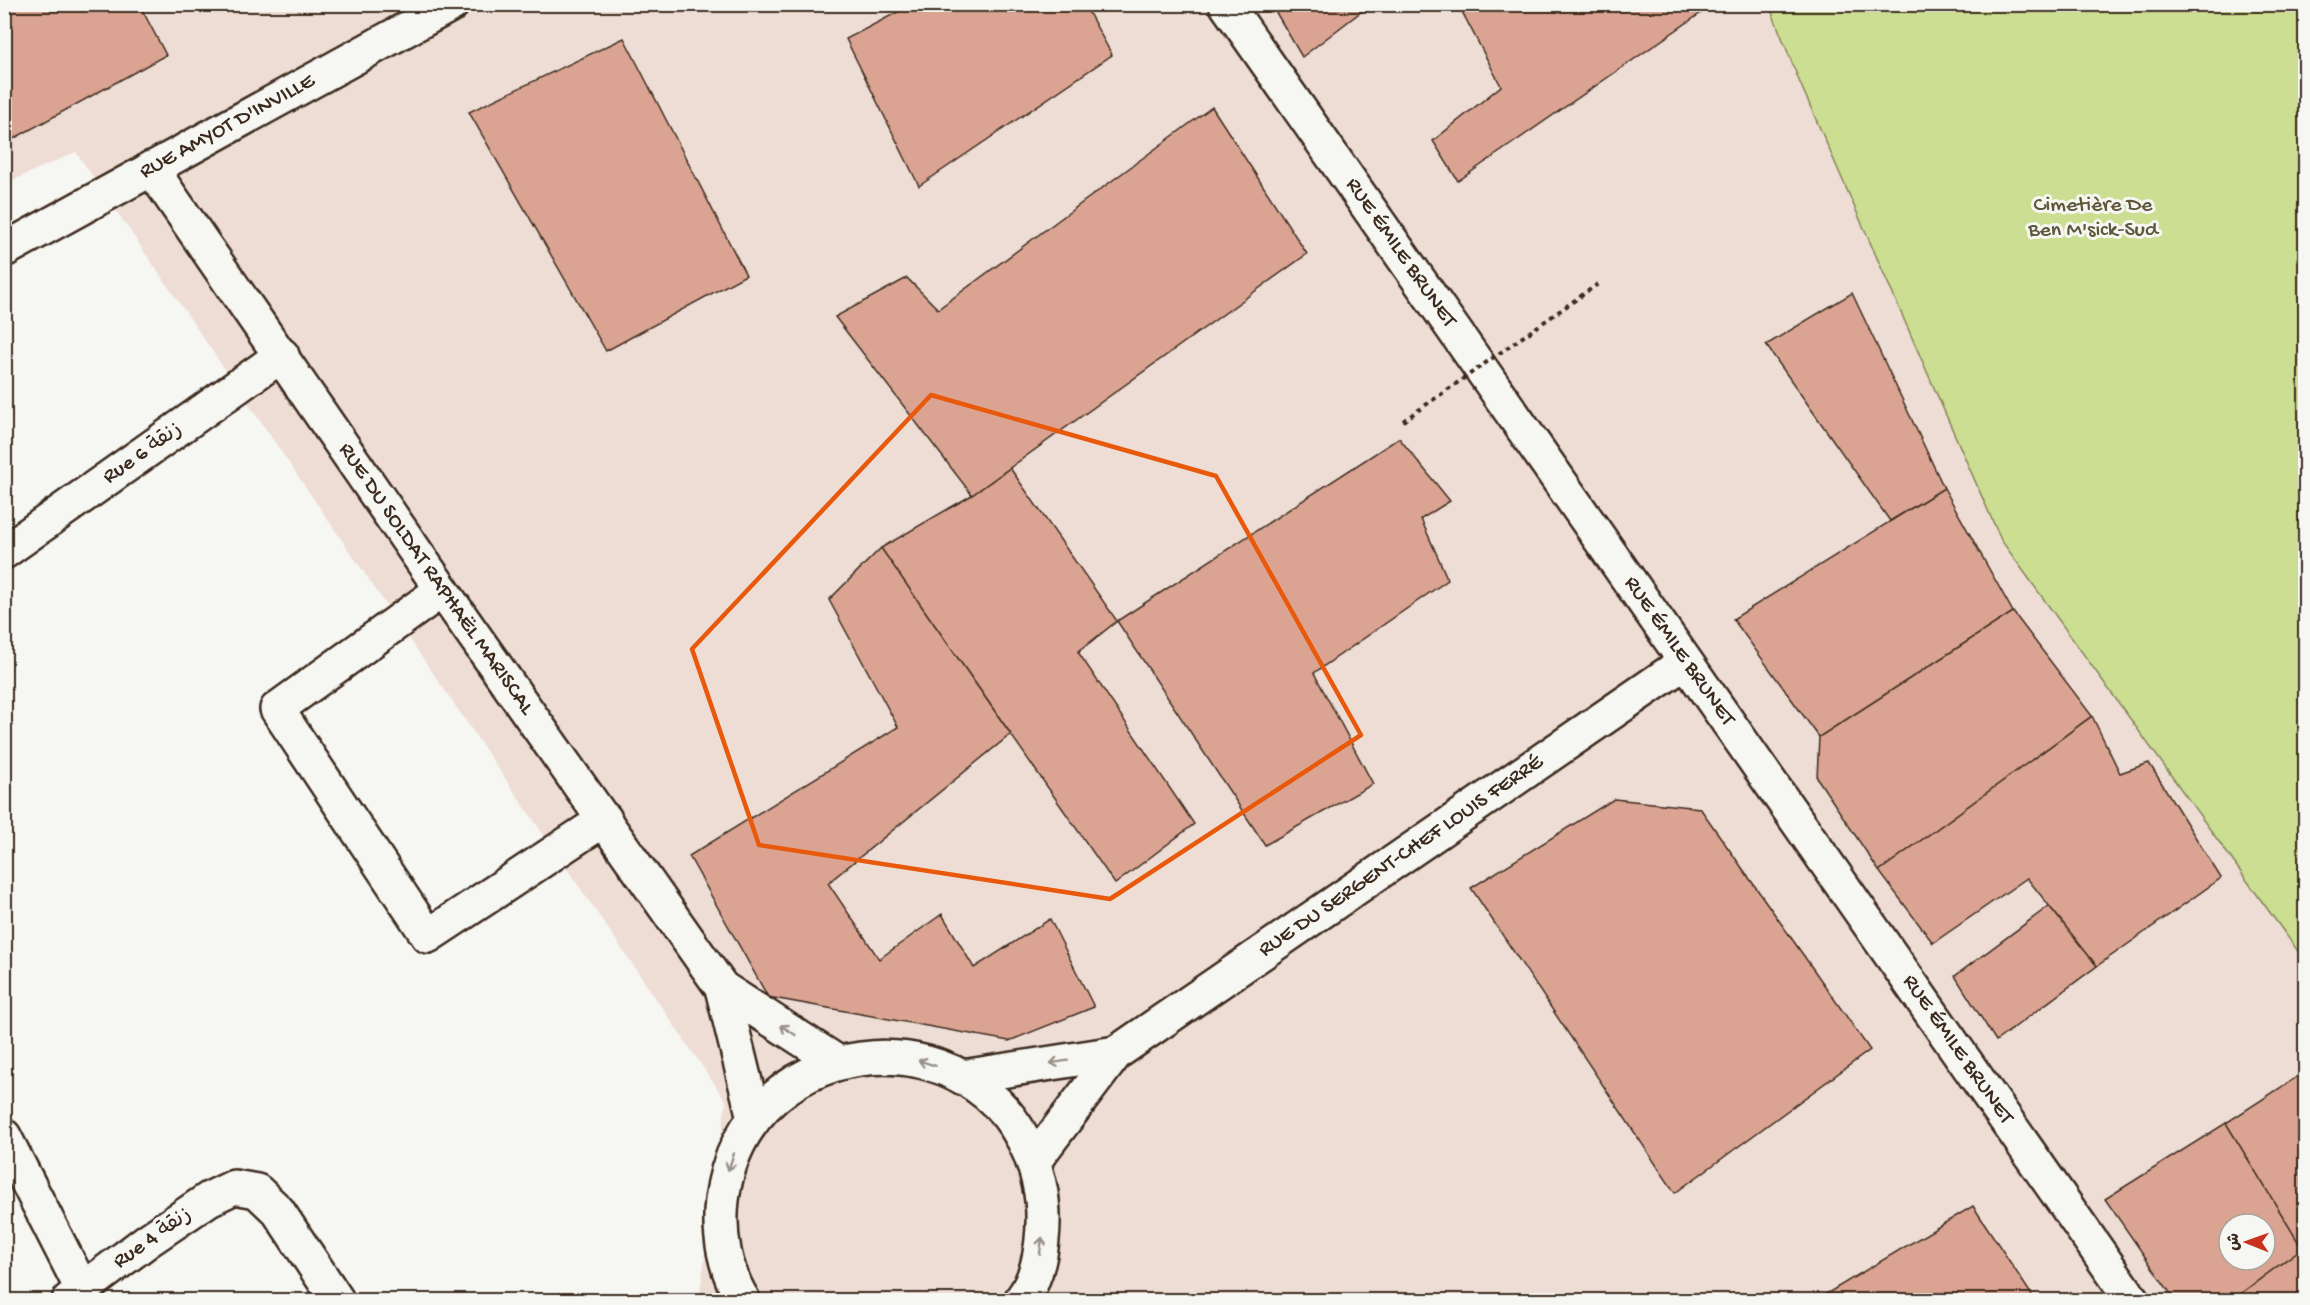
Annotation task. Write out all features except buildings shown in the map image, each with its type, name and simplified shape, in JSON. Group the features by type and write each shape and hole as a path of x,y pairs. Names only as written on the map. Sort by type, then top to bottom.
{"street":[{"name":"RUE AMYOT D'INVILLE","path":"4,250 452,4"},
{"name":"RUE ÉMILE BRUNET","path":"1226,4 2132,1300"},
{"name":"RUE DU SOLDAT RAPHAËL MARISCAL","path":"151,168 442,590 722,988 754,1118"},
{"name":"Rue 6 زنقة","path":"4,552 282,355"},
{"path":"442,590 277,709 428,936 605,819"},
{"name":"RUE DU SERGENT-CHEF LOUIS FERRÉ","path":"1034,1161 1116,1053 1685,662"},
{"name":"RUE DU SOLDAT RAPHAËL MARISCAL","path":"722,988 837,1062"},
{"name":"RUE DU SERGENT-CHEF LOUIS FERRÉ","path":"962,1077 1116,1053"},
{"path":"743,1300 736,1288 724,1254 720,1218 724,1183 736,1149 754,1118 792,1084 837,1062 880,1056 922,1060 962,1077 993,1099 1017,1128 1034,1161 1044,1205 1041,1252 1025,1299"},
{"path":"4,1136 75,1295"},
{"name":"Rue 4 زنقة","path":"75,1295 147,1241 209,1199 234,1187 257,1191 278,1211 337,1300"}],"path":[{"path":"1403,421 1598,284"}],"highlighted area":[{"path":"931,395 1216,476 1361,735 1110,899 759,845 692,649"}],"shaded area":[{"path":"4,5 1769,5 1800,83 2001,540 2305,961 2305,1300 699,1300 726,1101 76,152 5,184"}],"green space":[{"name":"Cimetière De Ben M'sick-Sud","path":"1769,5 2305,5 2305,961 2001,540 1800,83"}]}
